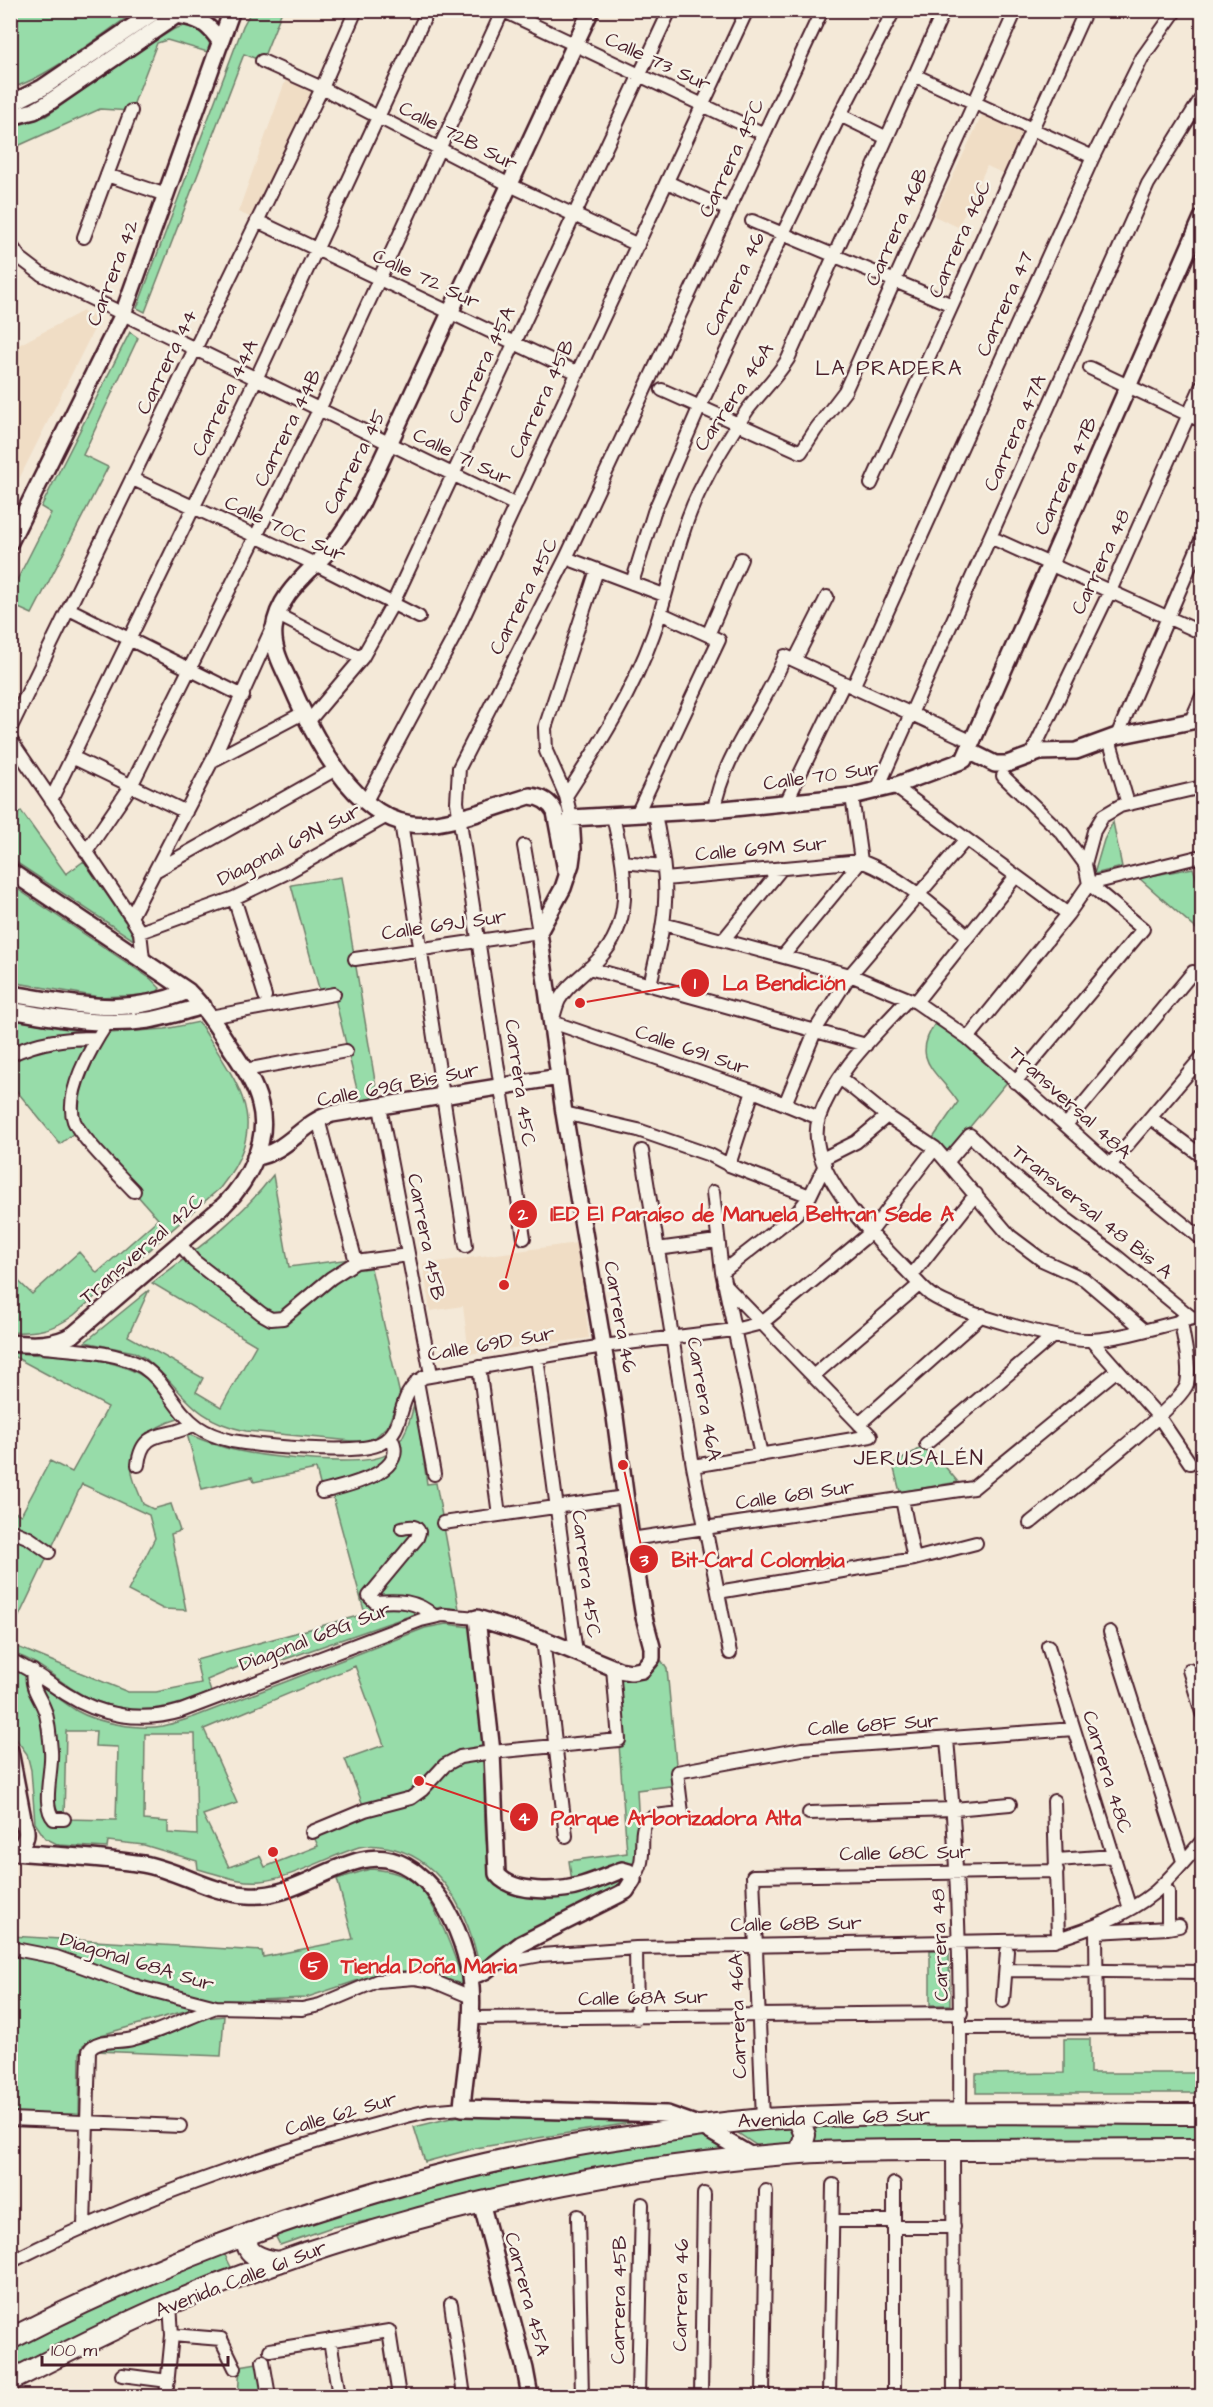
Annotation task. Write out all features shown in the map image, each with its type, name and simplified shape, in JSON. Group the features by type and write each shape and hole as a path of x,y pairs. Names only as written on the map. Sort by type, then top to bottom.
{"main road":[{"name":"Avenida Calle 68 Sur","path":"468,2166 585,2142 763,2119 960,2113 1203,2114"},
{"path":"798,2118 806,2135 800,2153"},
{"name":"Avenida Calle 68 Sur","path":"482,2202 608,2176 675,2166 800,2153 1203,2149"},
{"name":"Avenida Calle 61 Sur","path":"10,2339 155,2271 250,2233 468,2166"},
{"name":"Avenida Calle 61 Sur","path":"10,2381 170,2304 279,2262 374,2230 482,2202"},
{"path":"250,2233 247,2244 250,2252 266,2260 279,2262"}],"street":[{"path":"10,101 20,99 42,88 157,10"},
{"name":"Carrera 42","path":"10,542 123,314 232,10"},
{"name":"Carrera 44","path":"10,729 322,88 356,10"},
{"name":"Carrera 44A","path":"51,800 256,379 380,118 428,10"},
{"name":"Carrera 45","path":"131,917 212,761 292,589 343,533 361,504 591,10"},
{"name":"Carrera 45A","path":"305,718 362,658 393,603 670,10"},
{"name":"Carrera 45B","path":"366,801 454,637 747,10"},
{"name":"Carrera 45C","path":"524,1238 456,790 463,757 566,558 822,10"},
{"name":"Carrera 46","path":"632,583 654,512 700,406 840,115 894,10"},
{"name":"Carrera 46A","path":"566,796 616,715 644,659 660,613 679,543 698,494 738,424 778,375 788,359 944,10"},
{"name":"Carrera 46B","path":"738,424 801,452 845,391 1016,10"},
{"name":"Carrera 46C","path":"871,484 1086,10"},
{"name":"Carrera 47","path":"786,803 848,685 1093,157 1142,58 1176,10"},
{"name":"Calle 73 Sur","path":"503,11 764,134"},
{"name":"Carrera 44B","path":"86,852 131,786 320,410 503,11"},
{"path":"10,117 34,111 48,103 181,13 208,25 221,43"},
{"name":"Calle 72B Sur","path":"262,61 322,88 510,184 638,245"},
{"path":"914,75 1093,157"},
{"name":"Carrera 47A","path":"876,792 1148,184 1203,98"},
{"path":"84,237 131,111"},
{"path":"840,115 887,138"},
{"path":"107,175 166,195"},
{"path":"667,182 729,210"},
{"name":"Carrera 47B","path":"971,747 1203,218"},
{"path":"753,220 952,305"},
{"name":"Calle 72 Sur","path":"257,221 578,372"},
{"name":"Calle 71 Sur","path":"10,244 20,258 32,268 516,505"},
{"path":"1090,368 1203,421"},
{"name":"Carrera 48","path":"1032,755 1110,591 1203,385"},
{"path":"662,390 738,424"},
{"name":"Calle 70C Sur","path":"133,478 419,616"},
{"path":"990,537 1203,633"},
{"path":"1128,804 1113,738 1203,538"},
{"path":"566,558 664,595"},
{"path":"637,814 714,637 741,559"},
{"path":"539,932 567,877 573,849 571,818 566,796 546,751 545,728 597,570"},
{"path":"714,810 716,795 742,738 827,597"},
{"path":"69,609 243,696"},
{"path":"660,613 714,637"},
{"path":"362,658 278,615 274,629 277,650 305,718 336,769 366,801 387,816 401,822 424,825 530,796 545,800 555,812 567,877"},
{"path":"790,658 911,714 971,747 990,762 1003,765 1032,755 1076,751 1113,738 1197,720 1203,696"},
{"path":"212,761 305,718"},
{"path":"10,739 131,917 140,932 143,958"},
{"name":"Calle 70 Sur","path":"571,818 714,810 876,792 960,762 971,747"},
{"path":"72,757 186,812"},
{"path":"155,871 336,769"},
{"path":"1003,776 1062,833 1085,864 1089,884 1143,928 1015,1082"},
{"path":"894,786 1068,914"},
{"path":"1085,864 1094,831 1103,816 1111,810 1203,787"},
{"path":"783,956 861,861 852,796"},
{"path":"650,985 663,924 664,872 656,813"},
{"name":"Diagonal 69N Sur","path":"140,932 234,898 288,872 387,816"},
{"path":"552,1022 559,1000 603,955 616,930 625,889 623,862 613,816"},
{"path":"401,822 466,1246"},
{"path":"785,1104 816,1029 850,975 966,839"},
{"name":"Carrera 46","path":"524,846 539,932 564,1113 603,1346 624,1497 644,1617 652,1647 652,1658 642,1670"},
{"path":"968,1038 1068,914 1089,884 1203,856"},
{"path":"861,861 881,869 919,894 968,936"},
{"name":"Calle 69M Sur","path":"623,862 664,872 782,868 861,861"},
{"path":"724,939 782,868"},
{"path":"10,871 143,958 188,991"},
{"path":"1016,876 912,1001 866,1045 840,1078 819,1118 818,1138 824,1162 836,1189 869,1233 934,1296 982,1315 1053,1336 1091,1340 1192,1318 1186,1386 1182,1394 1159,1417 1030,1524"},
{"path":"234,898 265,996"},
{"name":"Transversal 48A","path":"663,924 850,975 912,1001 968,1038 1110,1165 1203,1239"},
{"name":"Calle 69J Sur","path":"355,959 539,932"},
{"path":"589,968 816,1029 866,1045"},
{"path":"1066,1125 1193,972"},
{"path":"10,994 117,1008 160,1002 188,991"},
{"name":"Transversal 42C","path":"34,1345 57,1342 74,1334 234,1195 249,1172 261,1132 262,1114 254,1087 207,1012 188,991"},
{"path":"10,1010 77,1021 107,1023 148,1020 334,994"},
{"name":"Calle 69I Sur","path":"552,1022 753,1091 819,1118"},
{"path":"107,1023 97,1038 75,1090 72,1114 78,1129 134,1191"},
{"path":"10,1055 33,1045 57,1040 97,1038"},
{"path":"245,1070 346,1052"},
{"path":"1110,1165 1151,1118 1197,1073 1203,1058"},
{"name":"Calle 69G Bis Sur","path":"255,1157 272,1154 283,1148 318,1119 332,1114 559,1077"},
{"path":"840,1078 887,1116 935,1148 1010,1236 1042,1260 1084,1279 1124,1310 1144,1330"},
{"path":"729,1165 753,1091"},
{"name":"Carrera 45B","path":"380,1107 431,1374"},
{"path":"564,1113 638,1130 710,1155 729,1165 810,1196"},
{"path":"723,1278 796,1214 810,1196 824,1162 856,1142 887,1116"},
{"path":"1151,1118 1203,1156"},
{"path":"318,1119 356,1262"},
{"name":"Transversal 48 Bis A","path":"948,1161 970,1135 1003,1167 1192,1318"},
{"path":"762,1323 869,1233 935,1148"},
{"name":"Carrera 46A","path":"642,1151 693,1466 730,1653"},
{"path":"712,1192 723,1278 761,1455"},
{"path":"813,1376 915,1280 976,1194"},
{"path":"657,1249 717,1241"},
{"path":"180,1244 194,1261 271,1319 283,1318 331,1278 356,1262 408,1255"},
{"path":"693,1466 871,1436 762,1323 723,1278"},
{"path":"859,1424 982,1315"},
{"name":"Calle 69D Sur","path":"390,1436 399,1420 407,1392 417,1381 431,1374 603,1346 734,1330 762,1323"},
{"path":"926,1444 1053,1336"},
{"path":"1091,1340 1159,1417 1190,1463"},
{"path":"10,1343 98,1354 135,1363 162,1384 179,1409 194,1424 209,1433 234,1441 310,1448 367,1449 390,1436 395,1443 395,1453 384,1469 366,1480 322,1492"},
{"name":"Carrera 45C","path":"537,1357 576,1653"},
{"path":"479,1366 499,1515"},
{"name":"Calle 68I Sur","path":"631,1539 974,1488 1117,1370"},
{"path":"417,1381 435,1474"},
{"path":"138,1465 140,1452 151,1439 157,1435 185,1430 194,1424"},
{"path":"443,1523 624,1497"},
{"path":"902,1499 914,1558"},
{"path":"402,1528 414,1526 419,1532 417,1538 369,1596 375,1602 402,1600 414,1603 425,1608 434,1616"},
{"path":"10,1530 29,1538 49,1552"},
{"path":"718,1592 914,1558 976,1544"},
{"name":"Diagonal 68G Sur","path":"10,1660 33,1671 78,1701 103,1712 130,1717 159,1716 181,1711 434,1616 455,1615 477,1618 543,1639 613,1668 631,1672 642,1670"},
{"path":"477,1618 492,1752 495,1870 501,1880 516,1887 558,1890 582,1885 626,1870 633,1878"},
{"path":"1110,1632 1183,1861"},
{"path":"543,1639 566,1836"},
{"name":"Carrera 48C","path":"1048,1646 1130,1909"},
{"path":"312,1832 365,1810 411,1797 422,1790 445,1765 460,1757 619,1740 613,1668"},
{"path":"1189,1670 1203,1713"},
{"path":"33,1671 32,1685 42,1702 52,1758 48,1810 54,1819 64,1819"},
{"name":"Calle 68F Sur","path":"633,1878 643,1861 642,1829 646,1822 654,1817 682,1813 677,1772 802,1749 1074,1729"},
{"name":"Carrera 48","path":"947,1740 954,1809 960,1941 960,2113"},
{"path":"10,1751 26,1827 25,1841 17,1850 11,1852"},
{"path":"10,1799 16,1776"},
{"path":"1054,1801 1058,1938"},
{"path":"809,1813 954,1809 1010,1804"},
{"path":"10,1815 20,1819 34,1844 63,1855"},
{"path":"1097,2027 1095,1929 1154,1893 1203,1841"},
{"path":"11,1852 143,1864 222,1891 256,1896 285,1892 363,1860 382,1858 395,1861 418,1872 438,1894 459,1938 470,1977 470,2018 462,2108"},
{"name":"Calle 68C Sur","path":"753,1876 957,1874 1057,1865 1113,1856"},
{"name":"Carrera 46A","path":"753,1876 763,2119"},
{"name":"Calle 68B Sur","path":"470,1977 480,1974 497,1963 521,1944 626,1891 632,1884 633,1878"},
{"name":"Calle 68B Sur","path":"497,1963 541,1955 636,1948 1058,1938 1095,1929 1173,1927 1168,1892"},
{"name":"Diagonal 68A Sur","path":"10,1948 56,1957 139,1987 216,2007 302,2009 320,2005 377,1981 424,1978 471,1997"},
{"path":"636,1948 637,2018"},
{"path":"1004,2001 1007,1951"},
{"path":"1007,1970 1203,1972"},
{"path":"84,2228 89,2051 95,2044 143,2036 216,2007"},
{"name":"Calle 68A Sur","path":"470,2018 961,2013"},
{"path":"961,2028 1203,2027"},
{"name":"Calle 62 Sur","path":"10,2262 17,2255 170,2192 260,2159 407,2115 428,2111 462,2108 650,2112 680,2117 701,2126 755,2158"},
{"path":"10,2119 180,2126"},
{"path":"953,2150 954,2397"},
{"path":"894,2184 894,2397"},
{"path":"829,2397 833,2185"},
{"path":"763,2397 766,2191"},
{"name":"Carrera 46","path":"700,2397 704,2194"},
{"name":"Carrera 45A","path":"482,2202 525,2369 530,2397"},
{"name":"Carrera 45B","path":"638,2397 642,2204"},
{"name":"Carrera 45A","path":"578,2216 582,2397"},
{"path":"833,2221 954,2227"},
{"path":"166,2397 172,2335 170,2304"},
{"path":"451,2304 464,2397"},
{"path":"270,2350 389,2331 399,2397"},
{"path":"172,2335 221,2339 234,2368"},
{"path":"330,2340 339,2397"},
{"path":"263,2361 268,2397"},
{"path":"122,2375 168,2381"}],"shaded area":[{"path":"286,79 317,91 252,218 238,212"},
{"path":"983,113 1027,134 1007,175 987,166 958,227 934,216"},
{"path":"83,311 99,319 11,495 11,349"},
{"path":"577,1243 589,1338 469,1354 463,1306 430,1311 423,1264"}],"green space":[{"path":"10,11 137,11 42,75 11,88"},
{"path":"255,11 282,11 262,61 244,54 145,312 137,308 243,26 249,15"},
{"path":"184,26 196,28 204,33 209,41 211,53 167,40 157,43 131,111 100,109 11,149 10,128 46,116 145,47 174,29"},
{"path":"130,332 138,338 83,455 108,467 32,614 12,605 11,608 11,583 15,584 51,513 41,507"},
{"path":"21,811 66,874 84,861 130,929 135,941 11,859 11,820"},
{"path":"1113,822 1122,867 1094,874 1104,840"},
{"path":"1193,868 1202,894 1202,934 1139,878"},
{"path":"341,877 378,1099 360,1102 334,994 321,996 291,885"},
{"path":"10,884 151,979 160,988 157,993 99,997 11,982"},
{"path":"11,1019 95,1034 165,1029 199,1022 237,1084 244,1103 247,1122 245,1142 236,1164 220,1188 74,1315 44,1330 28,1332 11,1332 10,1273 32,1294 79,1252 97,1273 158,1219 79,1129 60,1144 11,1084"},
{"path":"936,1022 966,1044 1008,1081 949,1152 933,1138 958,1102 929,1065 926,1056 925,1047 928,1035"},
{"path":"273,1175 289,1267 350,1259 353,1270 371,1268 400,1395 388,1425 377,1436 363,1442 246,1431 227,1426 212,1419 189,1402 145,1358 134,1352 85,1342 149,1290 128,1336 203,1378 196,1392 221,1407 256,1345 152,1283 232,1220"},
{"path":"11,1353 86,1358 124,1367 154,1385 167,1402 178,1419 160,1426 145,1437 135,1452 132,1472 143,1504 153,1509 171,1504 180,1531 171,1534 186,1610 163,1609 128,1591 155,1538 149,1515 82,1484 11,1633 11,1510 21,1515 50,1461 72,1472 108,1407"},
{"path":"415,1400 427,1484 436,1483 459,1609 441,1607 415,1614 277,1662 274,1652 207,1680 211,1692 159,1708 125,1708 91,1699 37,1664 11,1653 10,1644 128,1692 156,1692 201,1683 196,1660 365,1614 331,1490 322,1492 316,1469 254,1482 252,1477 202,1489 187,1434 226,1448 271,1456 340,1461 378,1458 395,1448 403,1436"},
{"path":"926,1444 958,1482 900,1492 893,1465"},
{"path":"446,1624 471,1627 483,1750 487,1845 492,1874 497,1886 513,1894 564,1895 618,1877 621,1880 618,1887 559,1919 517,1938 479,1965 469,1929 452,1894 428,1866 413,1856 395,1849 377,1846 359,1847 298,1872 273,1879 252,1881 198,1869 197,1861 144,1845 108,1841 107,1848 59,1845 45,1838 35,1823 31,1770 27,1754 11,1732 10,1668 28,1677 86,1715 118,1724 153,1727 194,1717 425,1628","holes":["355,1666 384,1745 345,1759 365,1810 312,1832 318,1846 265,1867 260,1856 229,1867 203,1815 237,1803 204,1729","66,1731 96,1731 95,1746 118,1747 116,1820 64,1819","145,1734 195,1734 197,1835 168,1833 168,1822 144,1820"]},
{"path":"661,1660 667,1669 678,1785 637,1790 640,1846 634,1865 610,1866 572,1882 569,1861 627,1853 614,1676 635,1679 647,1676"},
{"path":"370,1869 401,1875 413,1882 425,1894 445,1932 464,1985 425,1972 401,1971 374,1975 305,1998 216,2002 101,2035 83,2045 80,2054 79,2120 11,2116 11,1936 262,1951 263,1957 353,1939 337,1879"},
{"path":"930,1950 949,1950 950,2005 930,2005"},
{"path":"224,2016 221,2056 95,2051 96,2048 135,2044 205,2018"},
{"path":"1064,2039 1090,2039 1090,2073 1202,2073 1202,2093 976,2093 976,2074 1064,2073"},
{"path":"459,2116 648,2120 476,2148 425,2162 414,2127"},
{"path":"1202,2122 1202,2137 1190,2139 820,2143 759,2147 735,2131 855,2123"},
{"path":"700,2135 726,2150 663,2157 579,2171 476,2193 389,2217 332,2227 280,2245 274,2233 416,2190 522,2164"},
{"path":"223,2251 232,2269 147,2304 11,2371 11,2349 102,2303"},
{"path":"268,2361 274,2396 238,2396 240,2366"}],"place":[{"name":"La Bendición","path":"580,1003"},
{"name":"IED El Paraíso de Manuela Beltran Sede A","path":"504,1285"},
{"name":"Bit-Card Colombia","path":"623,1465"},
{"name":"Parque Arborizadora Alta","path":"419,1781"},
{"name":"Tienda Doña Maria","path":"273,1852"}],"district":[{"name":"LA PRADERA","path":"889,368"},
{"name":"JERUSALÉN","path":"919,1458"}]}
